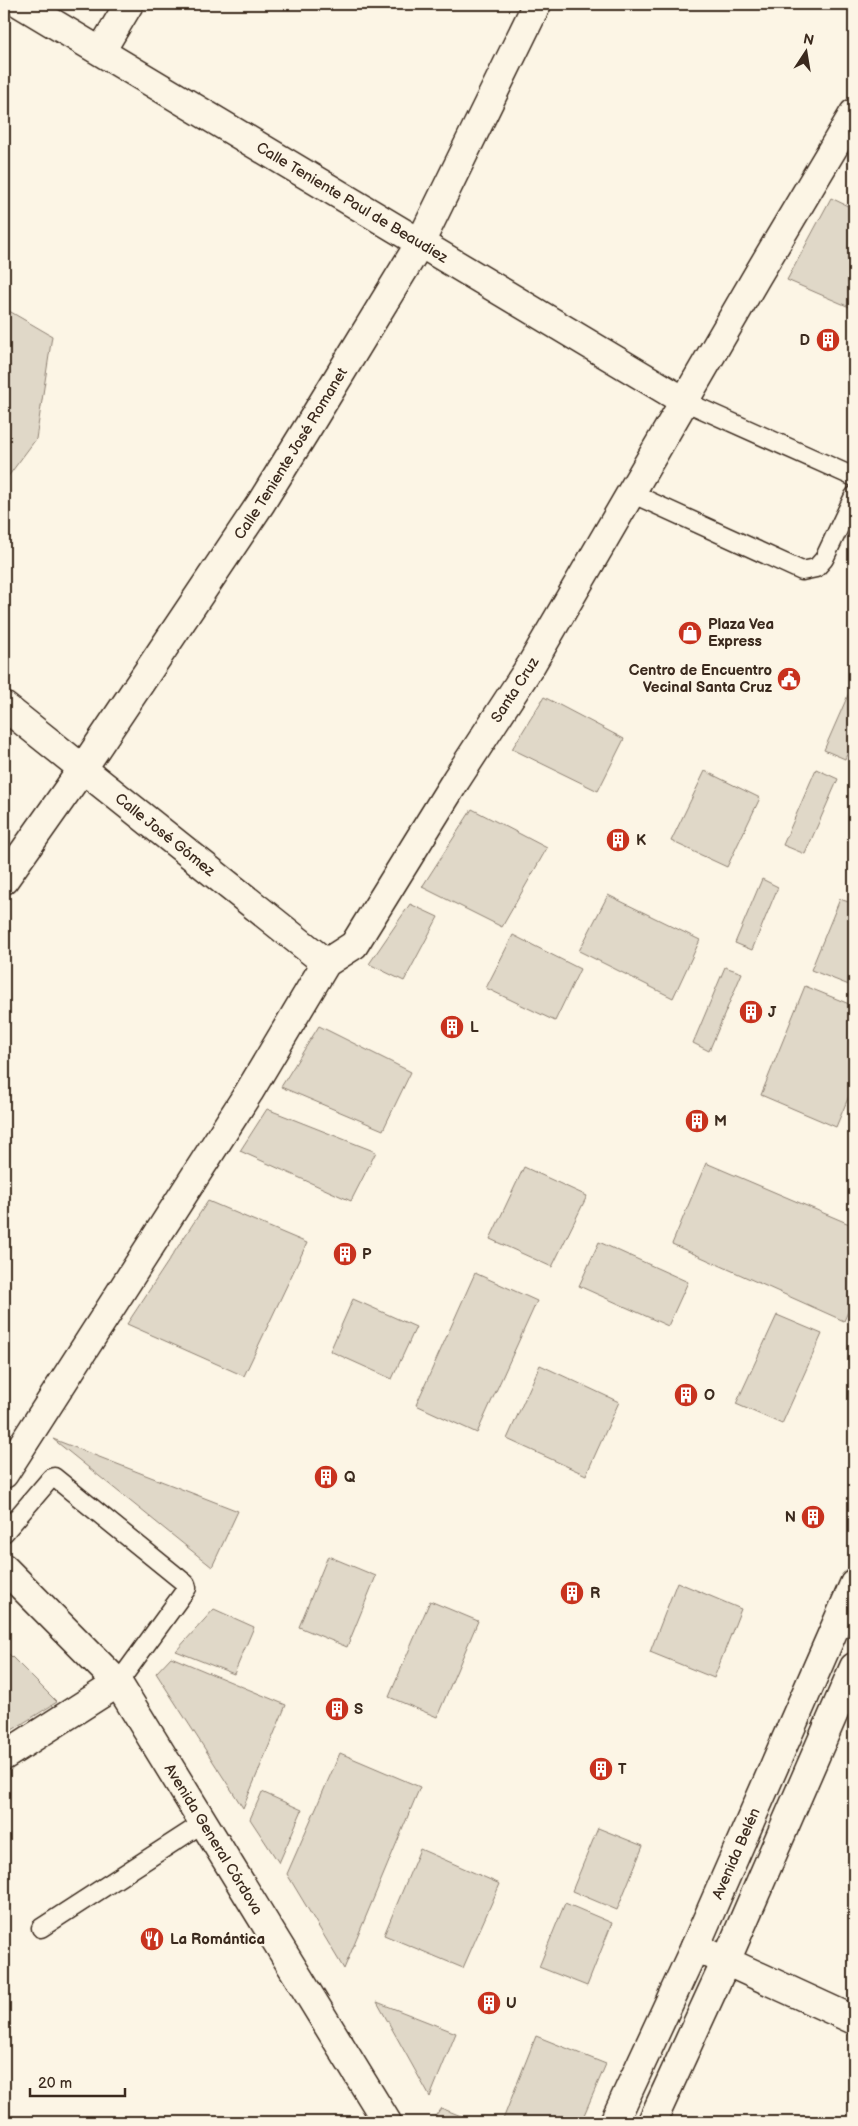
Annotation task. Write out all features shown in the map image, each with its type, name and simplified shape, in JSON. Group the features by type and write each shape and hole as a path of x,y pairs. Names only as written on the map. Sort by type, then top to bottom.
{"street":[{"name":"Calle Teniente Paul de Beaudiez","path":"22,4 684,401"},
{"path":"101,51 129,4"},
{"name":"Calle Teniente José Romanet","path":"4,880 83,768 261,502 420,243 537,4"},
{"name":"Santa Cruz","path":"326,963 354,944 456,780 531,665 854,113"},
{"name":"Calle José Gómez","path":"4,706 326,963"},
{"path":"4,1474 249,1092 326,963"},
{"name":"Avenida General Córdova","path":"4,1568 118,1683 387,2122"},
{"name":"Avenida Belén","path":"614,2122 695,1947 854,1584"},
{"path":"652,2122 726,1961 854,1667"},
{"path":"4,1756 118,1683"},
{"path":"695,1947 854,2020"}],"lane":[{"path":"684,401 854,477"},
{"path":"631,493 802,571 816,568 824,560 854,496"},
{"path":"4,1533 51,1478 54,1477 186,1584 187,1588 118,1683"},
{"path":"41,1928 203,1823"}],"shaded area":[{"path":"831,198 854,209 854,309 787,280"},
{"path":"4,308 52,336 36,439 4,482"},
{"path":"852,686 854,687 854,738 845,759 824,750"},
{"path":"544,697 624,739 598,791 512,749"},
{"path":"816,769 838,779 805,854 783,845"},
{"path":"705,771 760,798 727,867 671,841"},
{"path":"472,809 547,848 502,927 422,887"},
{"path":"762,879 778,887 752,950 735,943"},
{"path":"608,895 700,940 673,998 579,951"},
{"path":"840,899 854,904 854,987 811,970"},
{"path":"410,904 438,917 404,981 369,964"},
{"path":"513,935 580,969 555,1021 486,988"},
{"path":"725,967 742,973 709,1051 693,1043"},
{"path":"805,986 854,1006 854,1084 836,1127 761,1095"},
{"path":"319,1026 411,1072 383,1130 281,1087"},
{"path":"267,1109 376,1152 351,1201 240,1151"},
{"path":"706,1163 854,1226 854,1298 844,1321 672,1244"},
{"path":"524,1167 587,1196 552,1267 490,1239"},
{"path":"208,1201 307,1243 244,1376 127,1324"},
{"path":"599,1242 688,1282 668,1326 579,1286"},
{"path":"475,1273 537,1301 477,1433 416,1405"},
{"path":"353,1299 416,1327 392,1379 330,1351"},
{"path":"777,1315 822,1334 782,1424 736,1404"},
{"path":"540,1365 619,1402 586,1475 507,1439"},
{"path":"53,1439 238,1511 212,1567"},
{"path":"328,1556 376,1576 347,1647 299,1627"},
{"path":"677,1582 741,1609 714,1678 650,1652"},
{"path":"430,1601 478,1621 437,1717 389,1697"},
{"path":"214,1609 254,1627 234,1674 176,1651"},
{"path":"4,1649 57,1702 4,1735"},
{"path":"171,1657 286,1705 243,1808 156,1673"},
{"path":"340,1753 420,1787 344,1969 287,1874"},
{"path":"262,1792 302,1810 279,1863 250,1819"},
{"path":"598,1828 643,1846 617,1910 572,1891"},
{"path":"420,1849 500,1884 463,1968 384,1935"},
{"path":"565,1903 612,1923 587,1986 539,1967"},
{"path":"377,2002 456,2033 430,2097"},
{"path":"536,2036 606,2064 581,2122 502,2122"},
{"path":"441,2108 476,2122 440,2122 436,2115"}],"place":[{"name":"D","path":"828,340"},
{"name":"Plaza Vea Express","path":"690,633"},
{"name":"Centro de Encuentro Vecinal Santa Cruz","path":"789,679"},
{"name":"K","path":"618,840"},
{"name":"J","path":"751,1012"},
{"name":"L","path":"452,1027"},
{"name":"M","path":"697,1121"},
{"name":"P","path":"345,1254"},
{"name":"O","path":"686,1395"},
{"name":"Q","path":"326,1477"},
{"name":"N","path":"813,1517"},
{"name":"R","path":"572,1593"},
{"name":"S","path":"337,1709"},
{"name":"T","path":"601,1769"},
{"name":"La Romántica","path":"152,1939"},
{"name":"U","path":"489,2003"}]}
